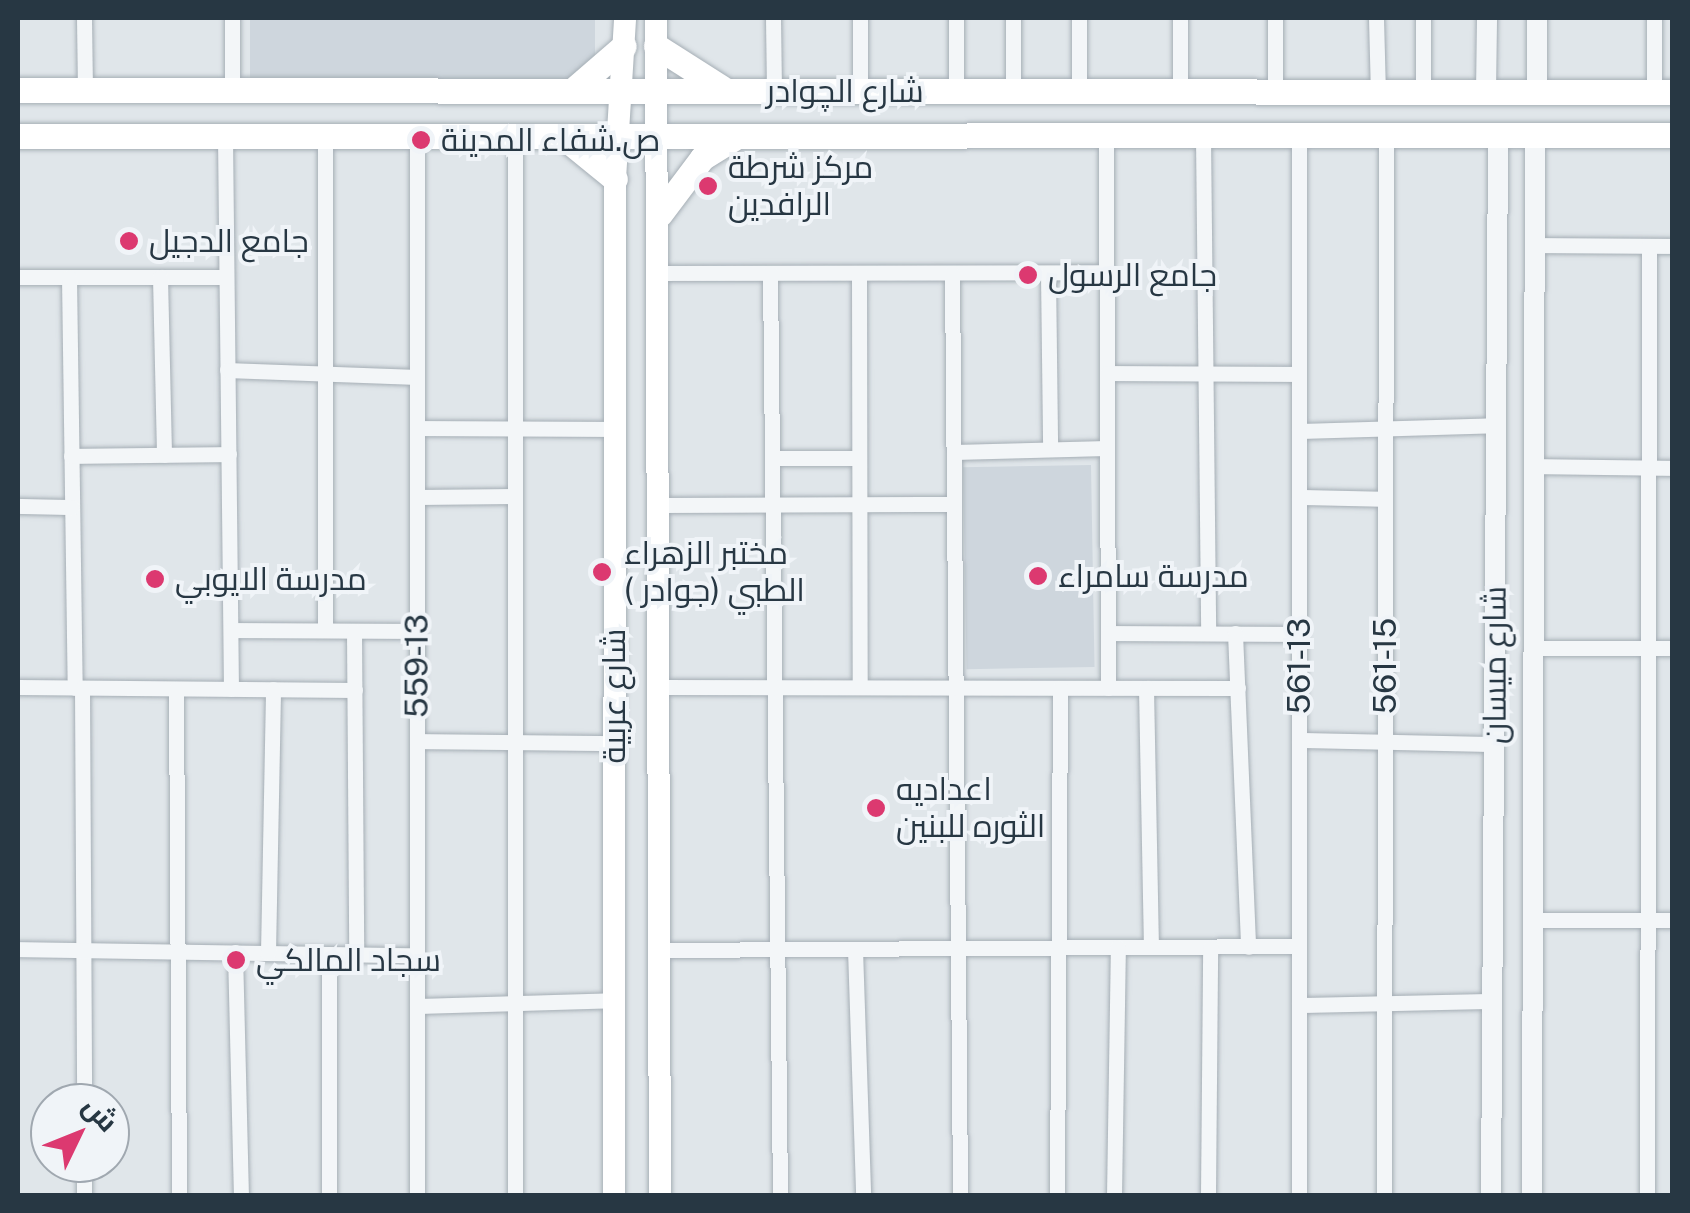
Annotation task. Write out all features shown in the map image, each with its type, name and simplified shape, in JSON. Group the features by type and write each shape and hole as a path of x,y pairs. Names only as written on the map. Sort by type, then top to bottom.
{"main road":[{"name":"شارع عربية","path":"614,1196 614,179 624,92 625,18"},
{"name":"شارع عربية","path":"656,18 660,214 660,1196"},
{"path":"574,90 624,46"},
{"path":"656,46 727,90"},
{"name":"شارع الچوادر","path":"18,90 1663,92"},
{"path":"115,90 115,136"},
{"path":"1113,136 1122,91"},
{"name":"شارع الچوادر","path":"18,136 1672,135"},
{"path":"562,136 614,179"},
{"path":"660,214 702,158 736,137"},
{"path":"614,798 660,799"}],"street":[{"path":"84,18 84,90"},
{"path":"232,18 232,90"},
{"path":"773,18 774,90"},
{"path":"860,18 860,91"},
{"path":"956,18 956,91"},
{"path":"1013,18 1013,91"},
{"path":"1079,18 1079,91"},
{"path":"1180,18 1180,91"},
{"path":"1274,18 1275,92"},
{"path":"1376,18 1378,92"},
{"path":"1423,18 1423,92"},
{"path":"1486,92 1487,18"},
{"path":"1537,18 1537,92"},
{"path":"1654,18 1663,92"},
{"name":"شارع ميسان","path":"1491,1196 1498,135"},
{"name":"شارع ميسان","path":"1532,1196 1534,135"},
{"path":"225,136 231,689"},
{"path":"325,630 326,136"},
{"name":"559-13","path":"417,136 417,1196"},
{"path":"515,136 515,1196"},
{"path":"1108,688 1107,272 1113,136"},
{"path":"1203,136 1208,633"},
{"name":"561-13","path":"1299,136 1299,1196"},
{"name":"561-15","path":"1384,1196 1386,136"},
{"path":"1534,246 1672,246"},
{"path":"1647,1196 1649,246"},
{"path":"1048,272 1050,449"},
{"path":"660,273 1107,272"},
{"path":"770,273 780,1196"},
{"path":"858,273 860,688"},
{"path":"952,273 960,1196"},
{"path":"18,277 226,276"},
{"path":"68,277 84,1083"},
{"path":"160,277 164,455"},
{"path":"228,370 417,377"},
{"path":"1107,373 1299,374"},
{"path":"1299,431 1496,425"},
{"path":"417,428 614,430"},
{"path":"954,452 1108,448"},
{"path":"72,456 228,454"},
{"path":"772,458 859,458"},
{"path":"1534,466 1672,468"},
{"path":"417,497 515,496"},
{"path":"1299,497 1385,499"},
{"path":"660,505 953,504"},
{"path":"18,506 72,506"},
{"path":"230,630 417,631"},
{"path":"354,630 356,954"},
{"path":"1108,633 1299,634"},
{"path":"1235,634 1248,947"},
{"path":"1533,648 1672,648"},
{"path":"660,687 1238,688"},
{"path":"18,688 354,690"},
{"path":"1057,1196 1060,688"},
{"path":"1146,688 1150,947"},
{"path":"176,689 179,1196"},
{"path":"268,953 272,690"},
{"path":"1299,740 1385,742 1533,757"},
{"path":"417,741 614,743"},
{"path":"1532,920 1672,920"},
{"path":"660,950 1299,946"},
{"path":"1208,1196 1210,947"},
{"path":"1114,1196 1118,948"},
{"path":"18,949 417,955"},
{"path":"856,949 863,1196"},
{"path":"234,952 241,1196"},
{"path":"328,1196 329,954"},
{"path":"417,1006 614,1000"},
{"path":"1299,1005 1492,1000"}],"shaded area":[{"path":"250,18 595,18 595,60 573,80 250,79"},
{"path":"1091,465 1095,667 967,669 963,467"}],"place":[{"name":"ص.شفاء المدينة","path":"421,140"},
{"name":"مركز شرطة الرافدين","path":"708,186"},
{"name":"جامع الدجيل","path":"129,241"},
{"name":"جامع الرسول","path":"1028,275"},
{"name":"مختبر الزهراء الطبي (جوادر )","path":"602,572"},
{"name":"مدرسة سامراء","path":"1038,576"},
{"name":"مدرسة الايوبي","path":"155,579"},
{"name":"اعداديه الثوره للبنين","path":"876,808"},
{"name":"سجاد المالكي","path":"236,960"}]}
